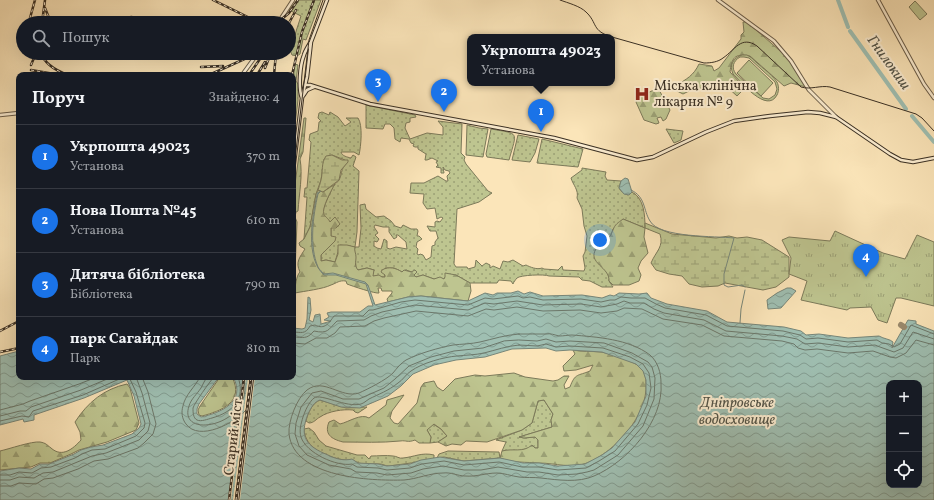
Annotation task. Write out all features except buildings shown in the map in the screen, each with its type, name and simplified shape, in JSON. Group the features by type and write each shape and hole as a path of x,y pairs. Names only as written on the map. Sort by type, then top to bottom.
{"main road":[{"path":"283,16 293,0"},
{"path":"302,98 300,92 300,78 303,57 311,42 327,0"},
{"path":"718,0 774,41 791,61 809,89 836,117 901,160 913,162 934,158"},
{"path":"878,0 924,84 934,98"},
{"path":"296,147 311,42"},
{"path":"244,72 253,60"},
{"path":"300,78 305,85 384,107 554,138 637,160 653,157 712,129 734,121 808,112 836,117"},
{"path":"307,78 312,87"},
{"path":"300,92 305,85"},
{"path":"302,98 307,90 312,87"},
{"path":"0,115 16,113"},
{"name":"Старий міст","path":"236,500 252,380"}],"green space":[{"path":"297,0 321,0 306,40 303,39 300,54 297,56 296,31 301,16 289,10"},
{"path":"915,1 927,14 920,20 909,7"},
{"path":"743,22 747,22 788,59 806,87 791,83 784,86 750,56 740,55 733,60 730,72 741,84 741,92 737,96 726,86 693,89 683,94 677,91 676,85 689,77 699,64 712,66 714,71 719,68 741,39 741,35 744,32"},
{"path":"747,55 752,58 778,84 777,95 773,100 767,101 754,95 733,74 731,68 733,62 739,56","holes":["740,57 749,58 775,82 777,89 775,95 769,99 763,98 736,74 733,67 734,63"]},
{"path":"749,60 773,83 761,96 737,73"},
{"path":"295,64 298,65 296,81 296,72 294,72"},
{"path":"296,81 298,84 296,116"},
{"path":"658,88 670,110 666,119 663,121 661,117 657,118 659,123 656,124 644,120 636,102 637,98"},
{"path":"366,105 415,115 416,117 410,118 410,122 406,123 405,128 410,139 427,133 443,135 443,127 438,121 462,124 461,153 465,157 464,160 488,191 492,193 479,202 457,209 454,264 456,267 467,267 468,269 475,267 476,260 482,266 486,263 490,265 490,268 493,266 500,269 503,261 508,262 513,260 523,266 526,265 540,269 558,270 562,266 563,270 584,271 583,256 587,236 582,209 577,198 577,190 571,178 582,170 582,168 606,172 605,176 607,180 621,181 619,188 621,191 628,195 632,192 636,195 639,198 644,212 645,228 623,219 613,229 611,236 600,244 595,251 600,264 609,275 609,281 613,287 602,287 590,281 582,280 579,277 543,275 519,277 513,284 511,281 499,280 497,283 470,283 456,275 445,277 444,279 434,279 423,275 416,277 414,275 415,273 406,270 402,272 394,268 385,268 385,277 372,276 374,270 367,268 358,270 356,268 355,247 359,247 361,228 360,205 365,204 366,209 376,217 384,216 395,226 401,228 403,225 411,229 417,229 417,236 422,239 417,242 417,254 423,255 426,260 431,257 432,246 435,245 438,238 436,231 430,231 427,226 435,227 435,222 440,222 443,218 441,217 437,219 435,208 427,209 423,203 424,194 410,193 411,183 424,183 438,176 448,181 447,176 450,173 443,167 444,173 441,173 441,168 436,167 438,165 436,162 438,161 432,158 425,160 426,154 418,149 418,147 413,146 414,144 411,143 409,139 401,138 400,142 395,139 394,128 390,124 385,124 383,129 366,128","holes":["375,225 389,227 389,232 394,239 397,237 396,235 398,235 406,242 407,249 396,247 390,249 387,248 387,241 384,239 381,249 374,246 374,241 377,242 379,239 375,235 378,233 374,227"]},
{"path":"322,112 329,115 330,112 338,117 345,126 351,122 346,118 358,118 360,121 361,136 359,155 354,152 341,152 346,157 351,158 353,155 356,157 353,166 359,171 357,232 355,247 340,245 335,262 326,260 321,261 321,255 335,241 331,236 332,227 323,215 323,209 332,188 339,179 342,169 346,164 345,160 332,155 324,159 321,180 316,194 310,227 304,239 307,197 304,197 305,188 307,188 311,142 309,140 310,134 318,131 319,122 321,121 318,118 319,113"},
{"path":"304,118 306,118 303,152 300,159 301,178 298,211 296,212 296,177"},
{"path":"467,125 488,129 483,157 466,155"},
{"path":"491,129 512,133 514,136 514,144 509,160 487,157 486,154"},
{"path":"666,129 683,131 681,140 674,143"},
{"path":"518,135 539,139 535,153 530,162 512,160"},
{"path":"542,139 583,149 578,167 537,163"},
{"path":"332,155 342,160 348,160 348,162 341,170 339,180 323,192 318,190 322,177 323,162 326,156"},
{"path":"335,184 327,199 323,211 324,215 330,222 335,217 340,224 336,228 331,228 331,236 336,237 335,241 321,255 321,261 326,260 335,262 338,254 338,245 355,247 356,265 358,270 367,268 374,270 373,276 379,275 382,277 385,277 385,275 381,272 382,270 390,268 402,272 404,270 411,272 415,270 417,272 414,275 416,277 423,275 434,279 440,277 444,279 445,273 456,275 470,283 471,291 468,301 421,296 408,297 388,302 387,299 392,291 382,291 381,288 378,288 379,293 373,292 347,284 346,281 340,281 323,288 296,293 297,279 300,272 298,262 305,249 300,246 299,243 304,239 310,227 316,194 318,190 323,192"},
{"path":"623,219 645,228 644,237 648,253 641,261 638,268 641,275 639,281 629,285 613,285 609,281 606,272 596,262 594,254 596,249 610,236 616,225"},
{"path":"296,220 297,222 296,246"},
{"path":"645,223 672,234 716,238 729,236 737,238 747,237 762,240 789,257 789,277 776,287 763,290 725,283 718,286 702,287 689,284 682,276 656,270 651,263 660,246 661,238 660,234 645,228"},
{"path":"835,231 883,253 905,259 917,235 934,242 934,306 896,298 887,323 878,320 871,307 850,308 847,310 801,300 807,281 789,274 791,258 782,240 789,237 830,241"},
{"path":"573,350 610,354 627,360 642,369 646,379 645,396 642,408 628,431 598,458 581,465 569,466 545,463 515,462 500,458 502,451 521,450 532,445 535,448 538,448 538,440 535,437 519,437 552,427 551,420 553,414 544,400 538,401 532,423 522,430 487,442 466,441 461,445 452,444 446,446 438,442 447,436 434,424 427,430 431,437 430,443 419,443 415,440 343,442 332,438 327,430 329,422 334,420 340,424 359,417 369,418 386,405 387,400 404,395 392,411 390,418 394,423 398,424 417,403 421,387 424,383 434,381 437,387 443,391 455,379 475,375 485,376 514,373 525,377 553,381 564,376 569,376 564,385 565,389 570,387 575,377 590,371 593,365 576,370 564,371 563,366 575,354"},
{"path":"218,380 233,380 235,393 229,404 217,411 202,416 199,415 198,410"},
{"path":"127,384 130,388 139,423 136,430 107,442 79,450 50,463 40,463 31,467 0,470 0,451 36,442 45,444 59,452 71,449 81,440 80,432 75,422 85,408 97,397 111,389"},
{"path":"320,400 346,408 367,407 358,413 353,410 332,412 309,423 306,421 309,412 315,403"},
{"path":"544,400 553,414 551,420 552,427 519,437 535,437 538,440 538,448 529,448 518,451 502,451 506,442 496,440 522,430 532,423 538,401"},
{"path":"433,424 441,429 447,436 438,442 430,443 431,437 427,430"},
{"path":"309,428 326,446 357,455 365,455 369,459 371,456 394,456 402,458 426,454 434,455 434,459 386,466 381,464 361,464 352,460 337,459 318,451 308,442 304,429"},
{"path":"448,451 499,452 500,458 464,461 444,457 437,458 439,454"}],"water":[{"path":"625,178 628,179 632,192 629,195 624,194 619,188 621,181"},
{"path":"321,191 318,194 313,221 315,259 319,269 314,258 312,248 312,225 317,193"},
{"name":"Дніпровське водосховище","path":"319,269 324,274 333,273 365,282 368,285 375,305 408,297 421,296 468,301 485,293 493,295 497,293 511,293 518,291 524,294 530,292 543,296 582,295 602,298 610,295 614,296 619,293 647,293 651,298 667,304 707,311 727,322 784,327 801,331 806,335 819,334 848,338 879,336 893,342 892,348 908,320 916,321 916,324 934,331 934,500 0,500 0,471 19,468 31,469 40,464 49,464 81,450 103,445 132,434 139,428 141,424 134,396 127,380 217,380 199,404 197,414 201,417 216,413 234,400 237,393 234,380 296,380 296,328 305,328 308,297 310,298 311,310 309,320 313,322 315,315 320,314 321,324 331,321 324,320 329,317 327,313 360,312 368,306 373,306 366,284 336,275 324,275","holes":["546,348 556,351 570,350 602,352 636,364 643,371 646,380 646,396 635,422 612,448 585,464 558,466 539,463 523,463 500,458 464,461 440,457 421,460 410,464 387,466 358,463 352,459 343,460 334,458 320,452 306,440 304,429 305,422 314,404 320,400 341,407 360,408 388,396 413,374 434,365 456,360 485,357 512,349"]},
{"path":"787,288 791,288 796,291 781,308 768,309 767,300"},
{"name":"Дніпровське водосховище","path":"16,352 16,380 127,380 84,398 34,415 34,420 24,422 23,419 0,425 0,356"}],"pier":[{"path":"243,380 246,380 231,500 228,500"},
{"path":"248,380 255,380 240,500 233,500"}],"waterway":[{"name":"Гнилокиш","path":"838,0 848,27"},
{"name":"Гнилокиш","path":"850,31 906,109"},
{"path":"912,116 934,142"},
{"path":"631,190 642,200 648,217 655,227 664,231 689,235 734,238 724,274 724,285 728,287 742,285 745,287"},
{"path":"740,323 745,290"}],"tram line":[{"path":"296,150 309,40 323,0"},
{"path":"560,0 581,8 590,16 598,29 604,34"},
{"path":"615,38 704,63 714,62 721,59 742,43 751,43 757,46 801,87 830,87 916,114 922,118 934,131"},
{"path":"237,500 252,380"}],"railway":[{"path":"31,16 35,0"},
{"path":"43,16 45,0"},
{"path":"213,0 246,16"},
{"path":"285,16 298,0"},
{"path":"296,58 302,32 314,0"},
{"path":"45,8 48,16"},
{"path":"293,16 296,10"},
{"path":"31,65 33,60"},
{"path":"44,60 48,64 62,72"},
{"path":"216,72 242,60"},
{"path":"251,72 259,60"},
{"path":"265,68 268,60"},
{"path":"274,72 275,60"},
{"path":"293,72 295,60"},
{"path":"259,72 265,62"},
{"path":"201,67 223,66"},
{"path":"31,70 43,72"},
{"path":"0,331 16,323"},
{"path":"0,352 16,349"},
{"path":"229,500 244,380"},
{"path":"236,500 251,380"}],"place":[{"name":"Міська клінічна лікарня № 9","path":"642,94"},
{"name":"Дитяча бібліотека","path":"378,102"},
{"name":"Нова Пошта №45","path":"444,112"},
{"name":"Укрпошта 49023","path":"541,132"},
{"name":"парк Сагайдак","path":"866,277"}]}
